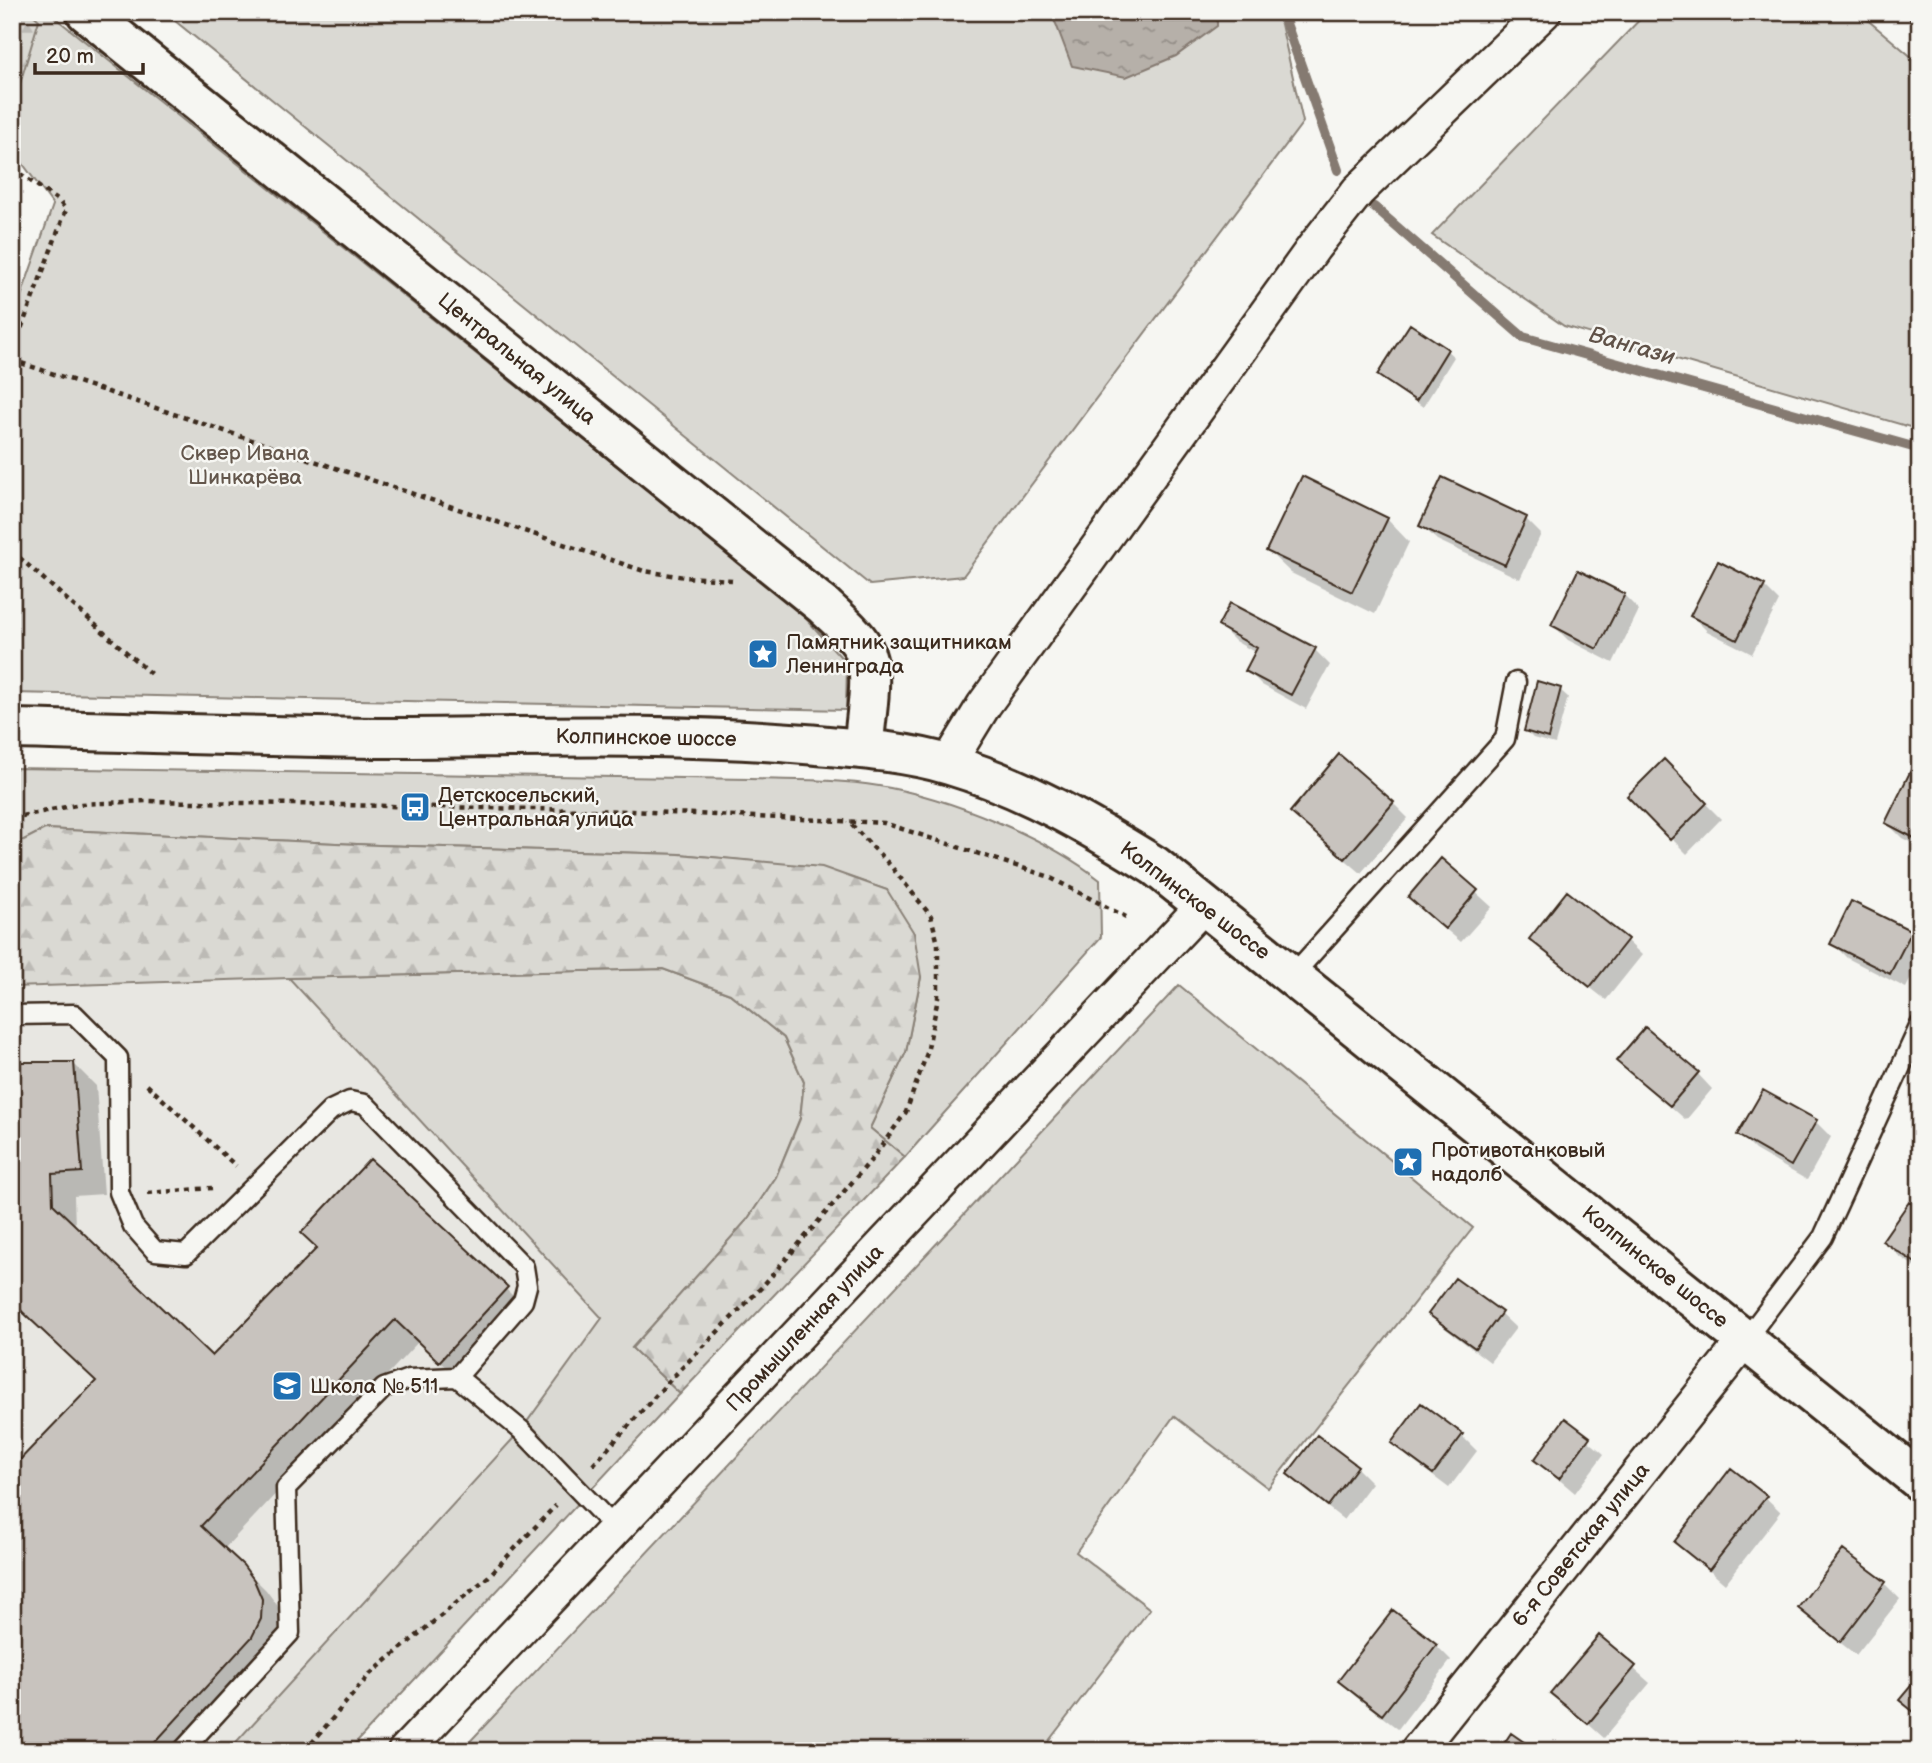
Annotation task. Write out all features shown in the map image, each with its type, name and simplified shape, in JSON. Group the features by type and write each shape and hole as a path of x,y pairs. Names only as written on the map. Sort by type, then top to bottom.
{"main road":[{"name":"Центральная улица","path":"86,12 824,606 862,645 870,683 864,723 864,749"},
{"name":"Колпинское шоссе","path":"12,729 411,738 511,736 748,739 864,749 948,764 1043,800 1155,866 1920,1481"}],"street":[{"path":"948,764 992,694 1321,238 1358,191 1544,12"},
{"name":"Промышленная улица","path":"405,1751 1204,905"},
{"name":"6-я Советская улица","path":"1417,1751 1745,1340"}],"lane":[{"path":"1292,976 1505,739 1517,682"},
{"path":"12,1015 74,1014 118,1058 118,1192 133,1226 155,1251 186,1254 331,1110 350,1101 365,1104 524,1267 527,1286 523,1301 457,1377"},
{"path":"1745,1340 1823,1237 1920,1025"},
{"path":"182,1751 290,1633 286,1488 383,1388 410,1379 457,1377 521,1430 616,1529"}],"path":[{"path":"1902,12 1920,26"},
{"path":"12,168 60,201 66,210 12,353"},
{"path":"12,360 643,571 685,578 731,580 781,571"},
{"path":"12,551 152,675"},
{"path":"12,818 81,804 148,801 630,811 884,823 1047,876 1126,917"},
{"path":"305,1751 370,1674 488,1577 670,1380 761,1288 872,1158 906,1112 927,1053 938,998 938,944 931,916 891,865 848,821"},
{"path":"118,1058 256,1185"},
{"path":"118,1192 140,1194 256,1185"}],"shaded area":[{"name":"Школа № 511","path":"289,978 602,1318 601,1342 228,1751 12,1751 12,987"}],"green space":[{"path":"12,12 30,12 39,20 12,110"},
{"name":"Сквер Ивана Шинкарёва","path":"32,12 48,12 801,613 847,664 846,710 12,693 12,322 53,205 12,149 12,62"},
{"path":"164,12 1276,12 1303,122 963,576 870,585"},
{"path":"1647,12 1858,12 1920,64 1920,430 1564,326 1432,235"},
{"path":"12,768 799,780 879,786 906,791 965,809 1025,834 1078,864 1100,880 1101,937 905,1157 870,1128 906,1052 921,977 887,890 822,868 679,854 378,845 45,829 12,846"},
{"path":"45,829 378,845 679,854 822,867 887,890 914,933 921,977 906,1052 870,1128 905,1157 680,1394 632,1348 747,1220 776,1177 800,1119 804,1082 784,1038 730,994 663,969 12,987 12,846"},
{"path":"663,969 730,994 784,1038 804,1082 800,1118 776,1177 747,1220 632,1348 680,1394 348,1751 228,1751 521,1430 602,1318 289,978"},
{"path":"1179,985 1473,1228 1268,1488 1174,1416 1076,1552 1150,1609 1041,1751 461,1751"}],"water":[{"path":"1049,12 1217,12 1217,26 1176,56 1126,77 1072,66"}],"building":[{"path":"1410,324 1448,349 1416,401 1377,375"},
{"path":"1302,476 1388,518 1352,592 1266,551"},
{"path":"1442,477 1527,517 1505,565 1419,526"},
{"path":"1718,561 1765,585 1737,640 1690,616"},
{"path":"1578,570 1625,594 1597,649 1551,625"},
{"path":"1230,603 1316,648 1291,695 1245,671 1257,648 1218,626"},
{"path":"1537,681 1561,688 1548,738 1524,731"},
{"path":"1339,754 1394,802 1345,859 1290,812"},
{"path":"1664,759 1707,803 1670,840 1627,796"},
{"path":"1912,768 1920,772 1920,841 1885,823"},
{"path":"1441,858 1478,890 1445,929 1408,897"},
{"path":"1567,891 1628,939 1590,987 1529,939"},
{"path":"1851,901 1912,931 1890,974 1830,944"},
{"path":"1645,1027 1699,1072 1670,1106 1616,1061"},
{"path":"12,1062 74,1062 82,1172 52,1174 53,1204 212,1356 317,1248 301,1233 370,1159 508,1287 439,1362 395,1320 201,1526 243,1565 254,1580 262,1599 261,1619 252,1637 147,1751 12,1751 12,1468 96,1381 12,1302"},
{"path":"1763,1090 1817,1120 1791,1166 1737,1135"},
{"path":"1909,1202 1920,1209 1920,1266 1882,1241"},
{"path":"1455,1278 1502,1312 1475,1348 1428,1314"},
{"path":"1421,1403 1463,1434 1433,1474 1391,1443"},
{"path":"1565,1418 1590,1437 1559,1479 1534,1460"},
{"path":"1317,1435 1358,1466 1328,1506 1287,1474"},
{"path":"1731,1468 1767,1496 1709,1570 1674,1542"},
{"path":"1843,1550 1886,1582 1840,1642 1798,1608"},
{"path":"1393,1610 1437,1644 1382,1715 1338,1681"},
{"path":"1599,1635 1636,1666 1588,1724 1550,1693"},
{"path":"1920,1675 1920,1717 1899,1700"},
{"path":"1511,1733 1537,1751 1499,1751"}],"waterway":[{"name":"Вангази","path":"1282,12 1338,170"},
{"name":"Вангази","path":"1374,207 1523,337 1920,449"}],"place":[{"name":"Памятник защитникам Ленинграда","path":"763,654"},
{"name":"Детскосельский, Центральная улица","path":"415,807"},
{"name":"Противотанковый надолб","path":"1408,1162"},
{"name":"Школа № 511","path":"287,1386"}]}
